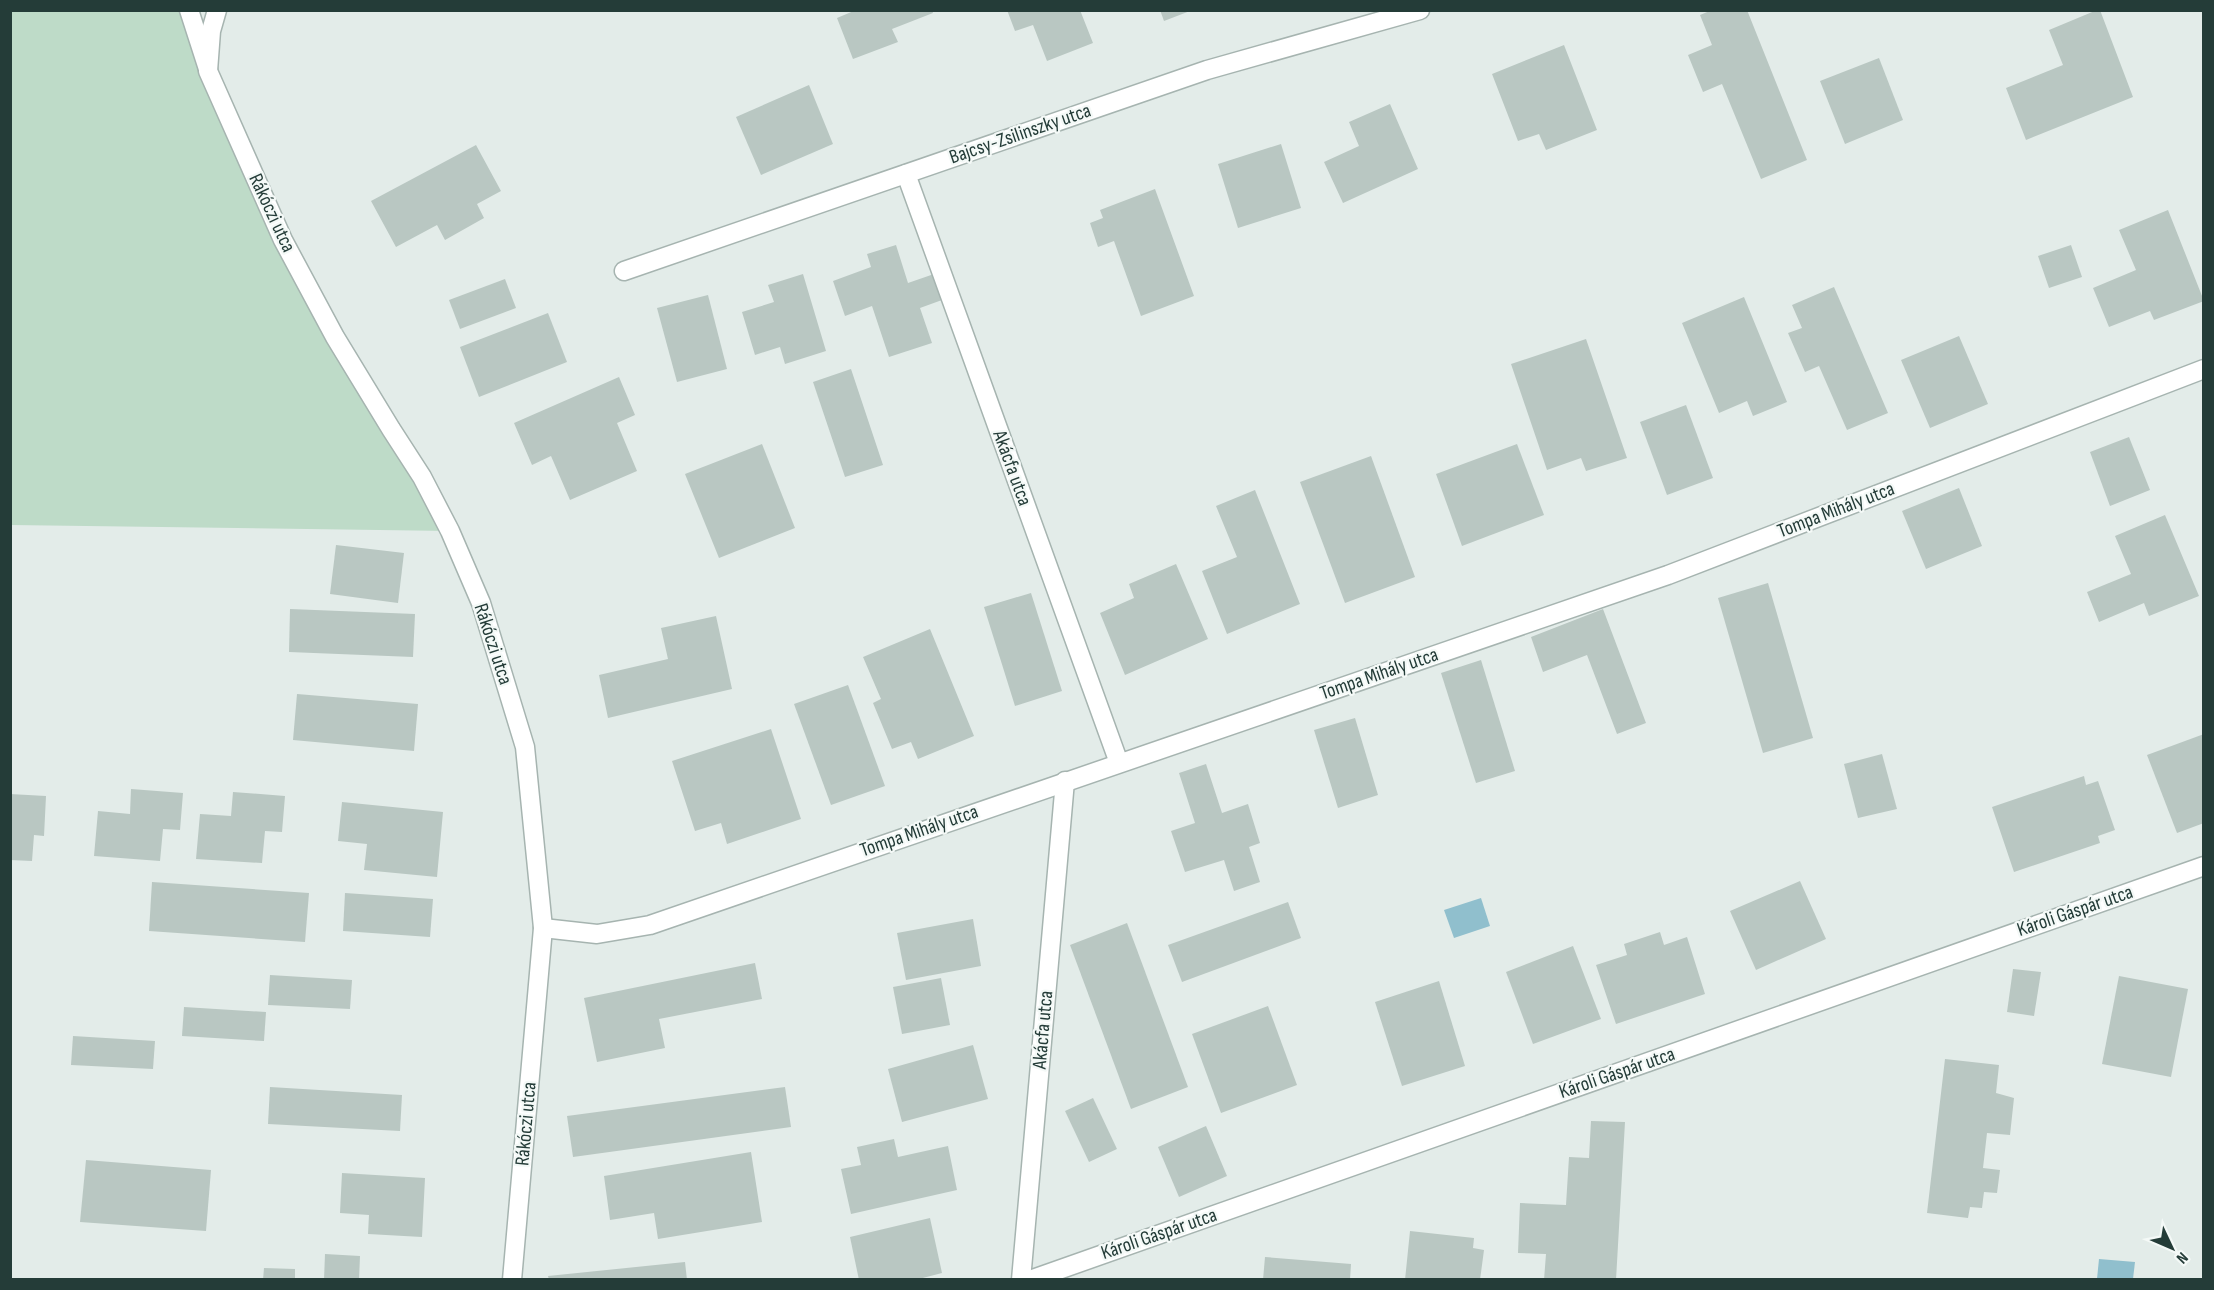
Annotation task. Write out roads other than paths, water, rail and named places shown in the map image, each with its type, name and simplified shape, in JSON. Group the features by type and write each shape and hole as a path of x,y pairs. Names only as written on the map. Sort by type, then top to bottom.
{"street":[{"name":"Rákóczi utca","path":"189,10 208,70 283,240 335,338 422,477 450,531 481,603 525,747 543,928 512,1280"},
{"path":"208,70 211,31 217,10"},
{"name":"Bajcsy-Zsilinszky utca","path":"624,271 1207,70 1420,10"},
{"name":"Akácfa utca","path":"906,174 1119,763"},
{"name":"Tompa Mihály utca","path":"543,928 597,934 650,925 1668,575 2204,369"},
{"name":"Akácfa utca","path":"1021,1280 1065,781"},
{"name":"Károli Gáspár utca","path":"1030,1280 2204,866"}],"water":[{"path":"1481,898 1490,926 1454,938 1444,910"},
{"path":"2099,1259 2135,1262 2133,1279 2097,1279"}]}
